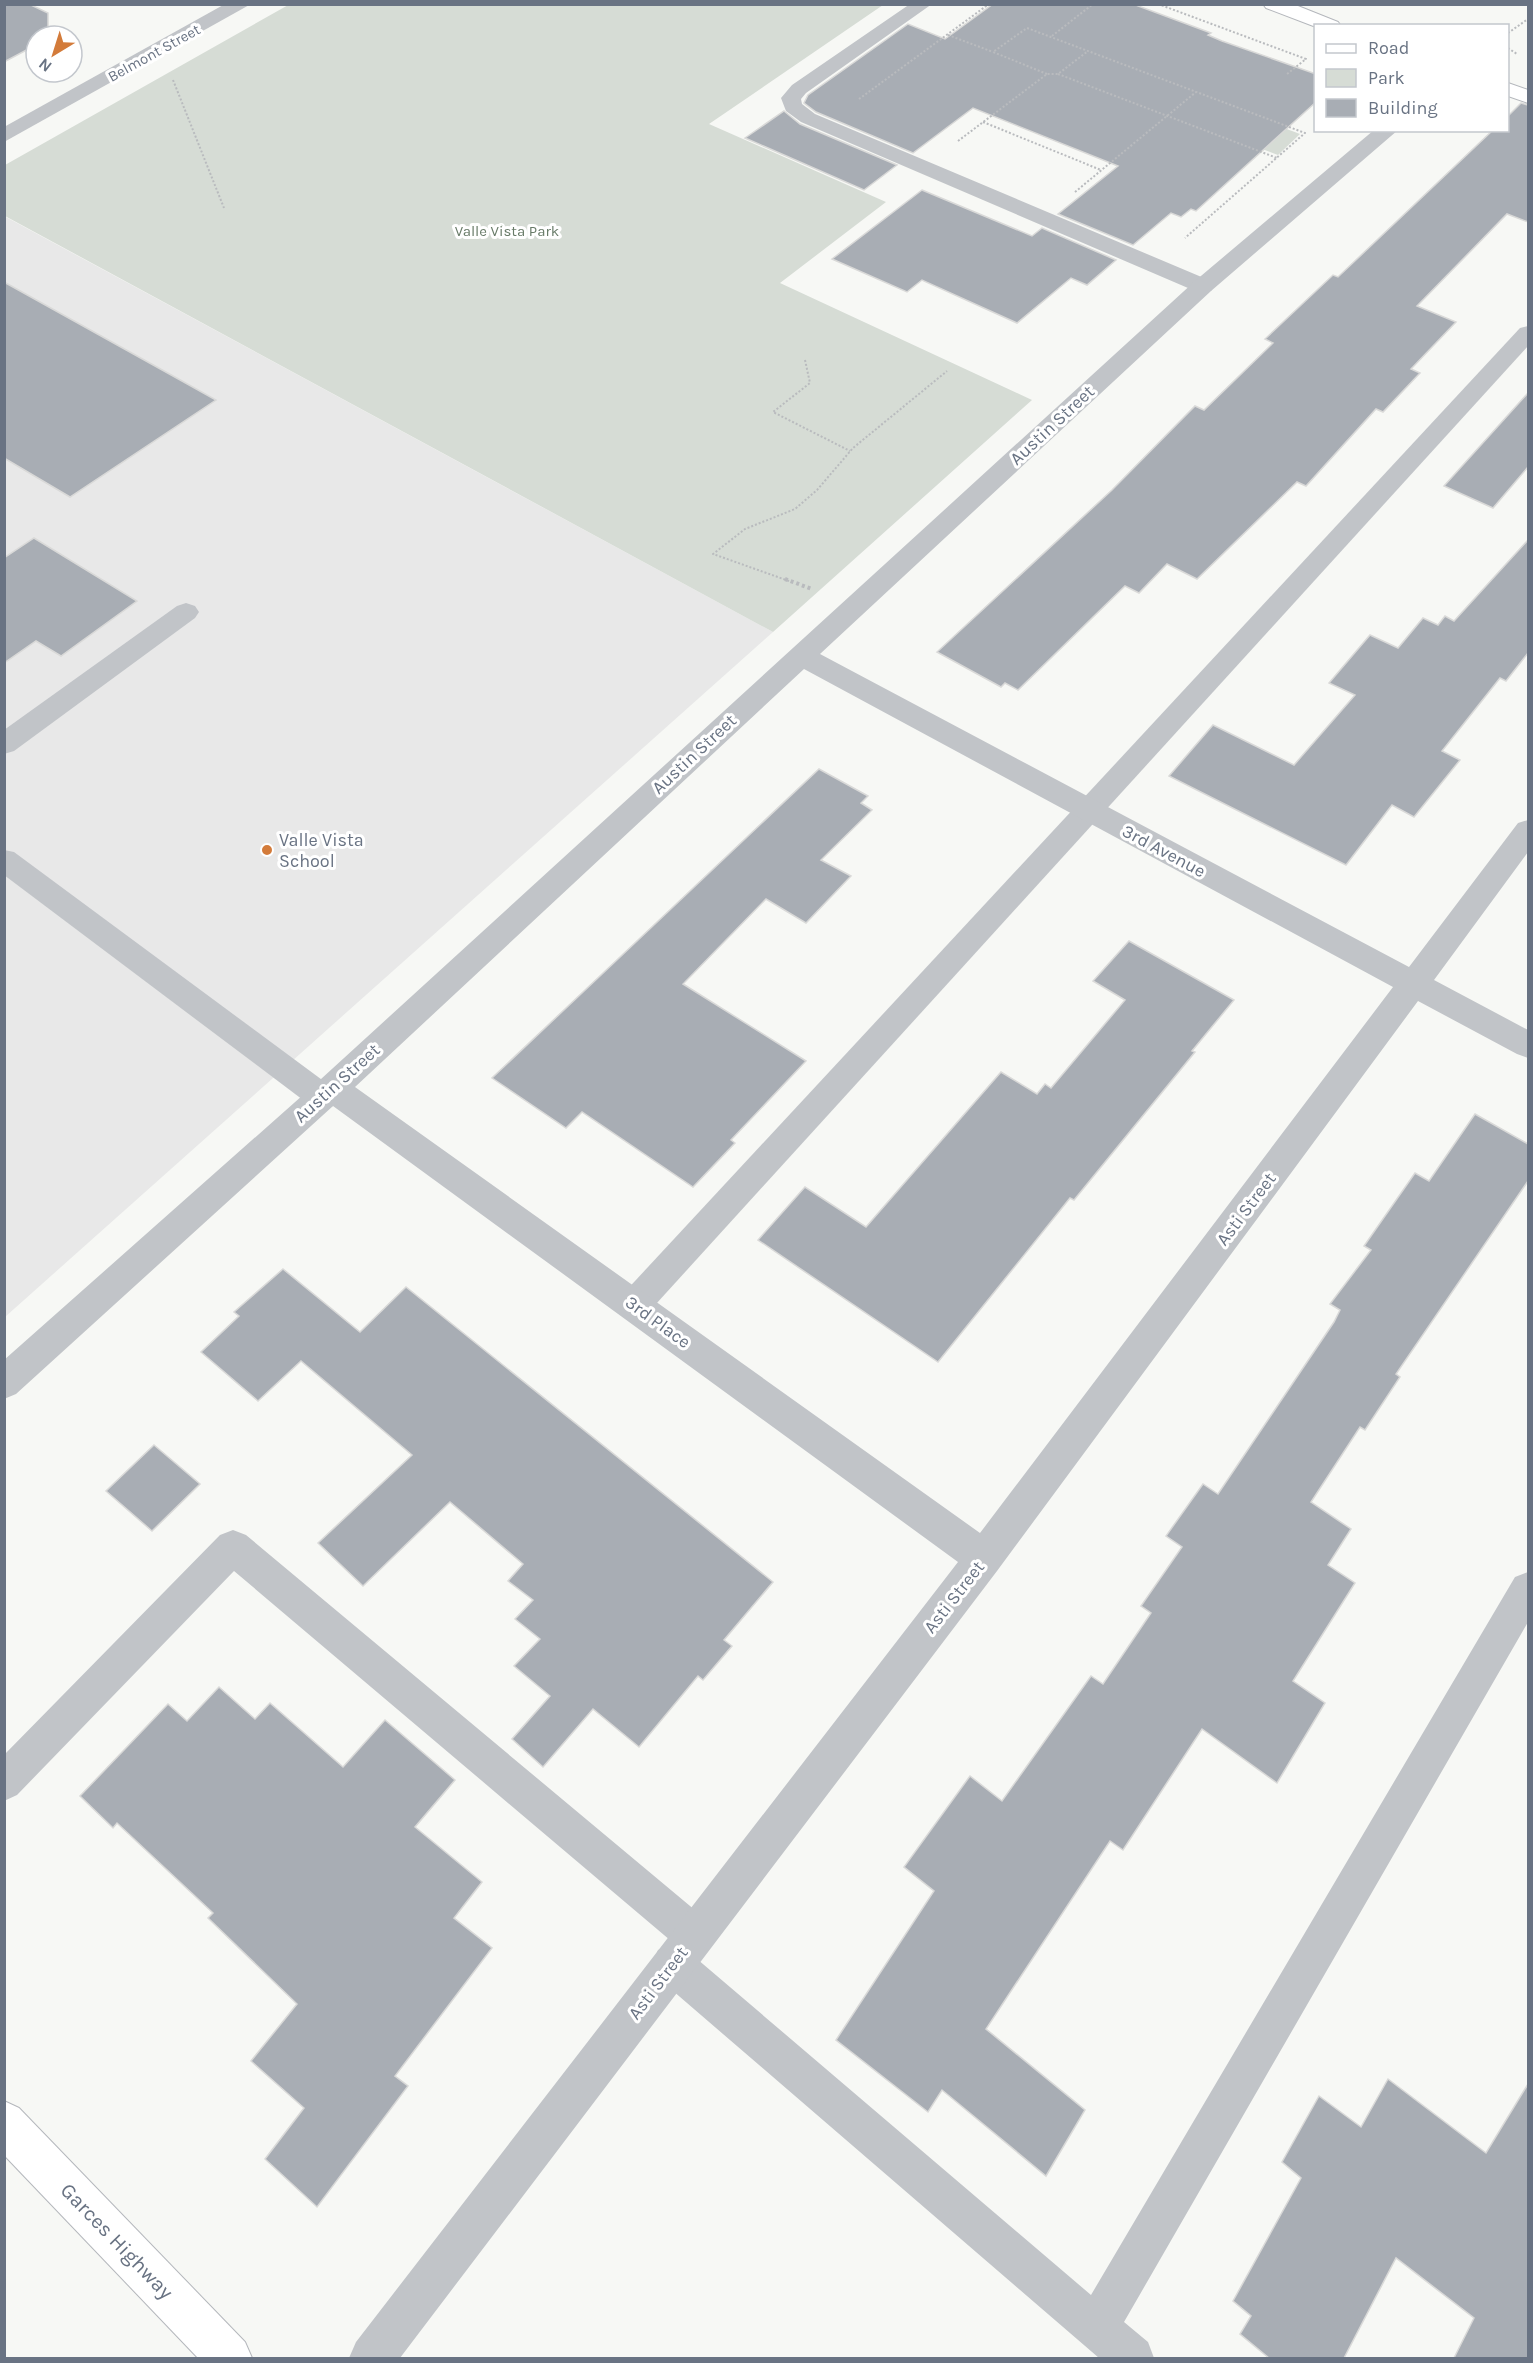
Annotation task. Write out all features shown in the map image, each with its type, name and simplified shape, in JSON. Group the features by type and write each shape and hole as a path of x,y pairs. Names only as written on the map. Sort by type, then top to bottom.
{"main road":[{"path":"1278,5 1326,24"},
{"path":"1509,89 1528,97"},
{"name":"Garces Highway","path":"4,2123 229,2358"}],"street":[{"name":"Belmont Street","path":"4,136 241,4"},
{"name":"Austin Street","path":"4,1383 327,1093 1203,286 1386,132"},
{"name":"3rd Avenue","path":"800,655 1528,1045"},
{"name":"Asti Street","path":"372,2358 984,1558 1528,831"},
{"name":"3rd Place","path":"327,1093 634,1305 984,1558"}],"lane":[{"path":"923,4 799,89 791,98 793,107 808,118 1203,286"},
{"path":"634,1305 1528,333"},
{"path":"4,744 186,612"},
{"path":"4,860 327,1093"},
{"path":"4,1782 233,1547 683,1949 1096,2328 1132,2358"},
{"path":"1096,2328 1528,1589"}],"path":[{"path":"851,105 989,4"},
{"path":"1051,37 1094,4"},
{"path":"1158,4 1306,59 1287,74"},
{"path":"1509,32 1528,19"},
{"path":"993,52 1027,28 1305,133 1186,238 1176,234"},
{"path":"948,35 1047,74 1058,74 1278,158"},
{"path":"1058,74 1088,51"},
{"path":"170,72 224,208"},
{"path":"924,167 1047,74"},
{"path":"1084,196 1074,192 1196,92"},
{"path":"983,122 1101,170"},
{"path":"805,360 810,383 773,412 850,451"},
{"path":"819,591 713,555 744,529 795,509 817,490 850,451 947,371"}],"shaded area":[{"name":"Valle Vista School","path":"4,216 773,632 5,1317 4,1317"}],"green space":[{"name":"Valle Vista Park","path":"290,4 883,5 709,124 886,202 780,283 1032,400 773,632 5,216 5,165"},
{"path":"1198,96 1300,134 1278,155 1173,115"}],"building":[{"path":"4,4 29,4 48,13 48,24 24,24 24,51 4,62"},
{"path":"993,4 1133,4 1211,33 1208,35 1222,41 1314,73 1314,104 1196,211 1191,209 1181,217 1171,213 1133,245 1058,214 1118,166 973,108 913,153 816,112 804,103 808,95 908,24 945,39"},
{"path":"1521,103 1528,105 1528,222 1507,214 1417,306 1456,322 1411,369 1420,373 1383,412 1376,409 1306,486 1297,482 1197,579 1167,564 1139,593 1125,586 1018,690 1005,683 1001,687 937,652 1112,490 1195,406 1204,410 1273,343 1265,339 1333,275 1338,277 1491,132 1509,132 1509,115"},
{"path":"784,111 800,124 897,165 864,190 745,138"},
{"path":"922,190 1032,236 1042,228 1116,260 1087,285 1071,278 1017,323 922,280 907,292 832,259"},
{"path":"4,282 216,400 70,497 4,458"},
{"path":"1528,393 1528,467 1493,508 1444,486"},
{"path":"34,538 137,601 61,656 36,641 4,663 4,558"},
{"path":"1528,540 1528,653 1506,681 1500,678 1442,751 1460,760 1414,817 1392,805 1346,865 1169,776 1213,725 1294,765 1355,695 1329,683 1370,635 1398,648 1423,618 1438,625 1445,616 1454,621"},
{"path":"819,769 868,796 861,803 872,810 821,860 851,876 806,923 766,899 683,984 806,1061 731,1140 735,1143 693,1187 582,1112 566,1128 492,1078"},
{"path":"1129,941 1234,1000 1192,1051 1195,1052 1074,1200 1070,1198 938,1362 758,1240 805,1187 866,1227 1001,1072 1037,1094 1045,1084 1051,1088 1125,1000 1093,981"},
{"path":"1475,1114 1528,1144 1528,1181 1396,1374 1400,1377 1365,1430 1360,1427 1311,1502 1351,1529 1328,1565 1355,1583 1293,1681 1325,1703 1277,1783 1202,1729 1123,1850 1110,1841 986,2029 1085,2110 1046,2176 942,2090 928,2112 836,2040 934,1891 904,1867 970,1776 1002,1801 1091,1676 1103,1684 1151,1613 1141,1606 1182,1547 1166,1536 1203,1484 1218,1494 1334,1322 1340,1310 1330,1304 1371,1250 1364,1246 1415,1173 1429,1181"},
{"path":"283,1269 360,1332 406,1287 773,1582 724,1640 732,1646 703,1680 698,1676 639,1747 593,1709 543,1767 512,1739 550,1696 514,1666 540,1639 515,1619 533,1600 508,1581 523,1564 450,1502 363,1586 318,1543 412,1455 301,1361 258,1401 201,1352 239,1316 234,1312"},
{"path":"154,1445 200,1484 152,1531 106,1491"},
{"path":"219,1687 255,1719 270,1703 343,1767 385,1720 455,1780 415,1827 482,1882 454,1918 492,1948 395,2076 408,2086 317,2207 265,2159 304,2108 251,2061 297,2004 208,1918 213,1913 117,1823 113,1828 80,1796 168,1704 187,1721"},
{"path":"1388,2079 1486,2153 1528,2084 1528,2358 1454,2358 1474,2318 1396,2258 1344,2358 1269,2358 1240,2334 1251,2316 1233,2301 1301,2178 1282,2162 1319,2096 1361,2127"}],"place":[{"name":"Valle Vista School","path":"267,850"}]}
